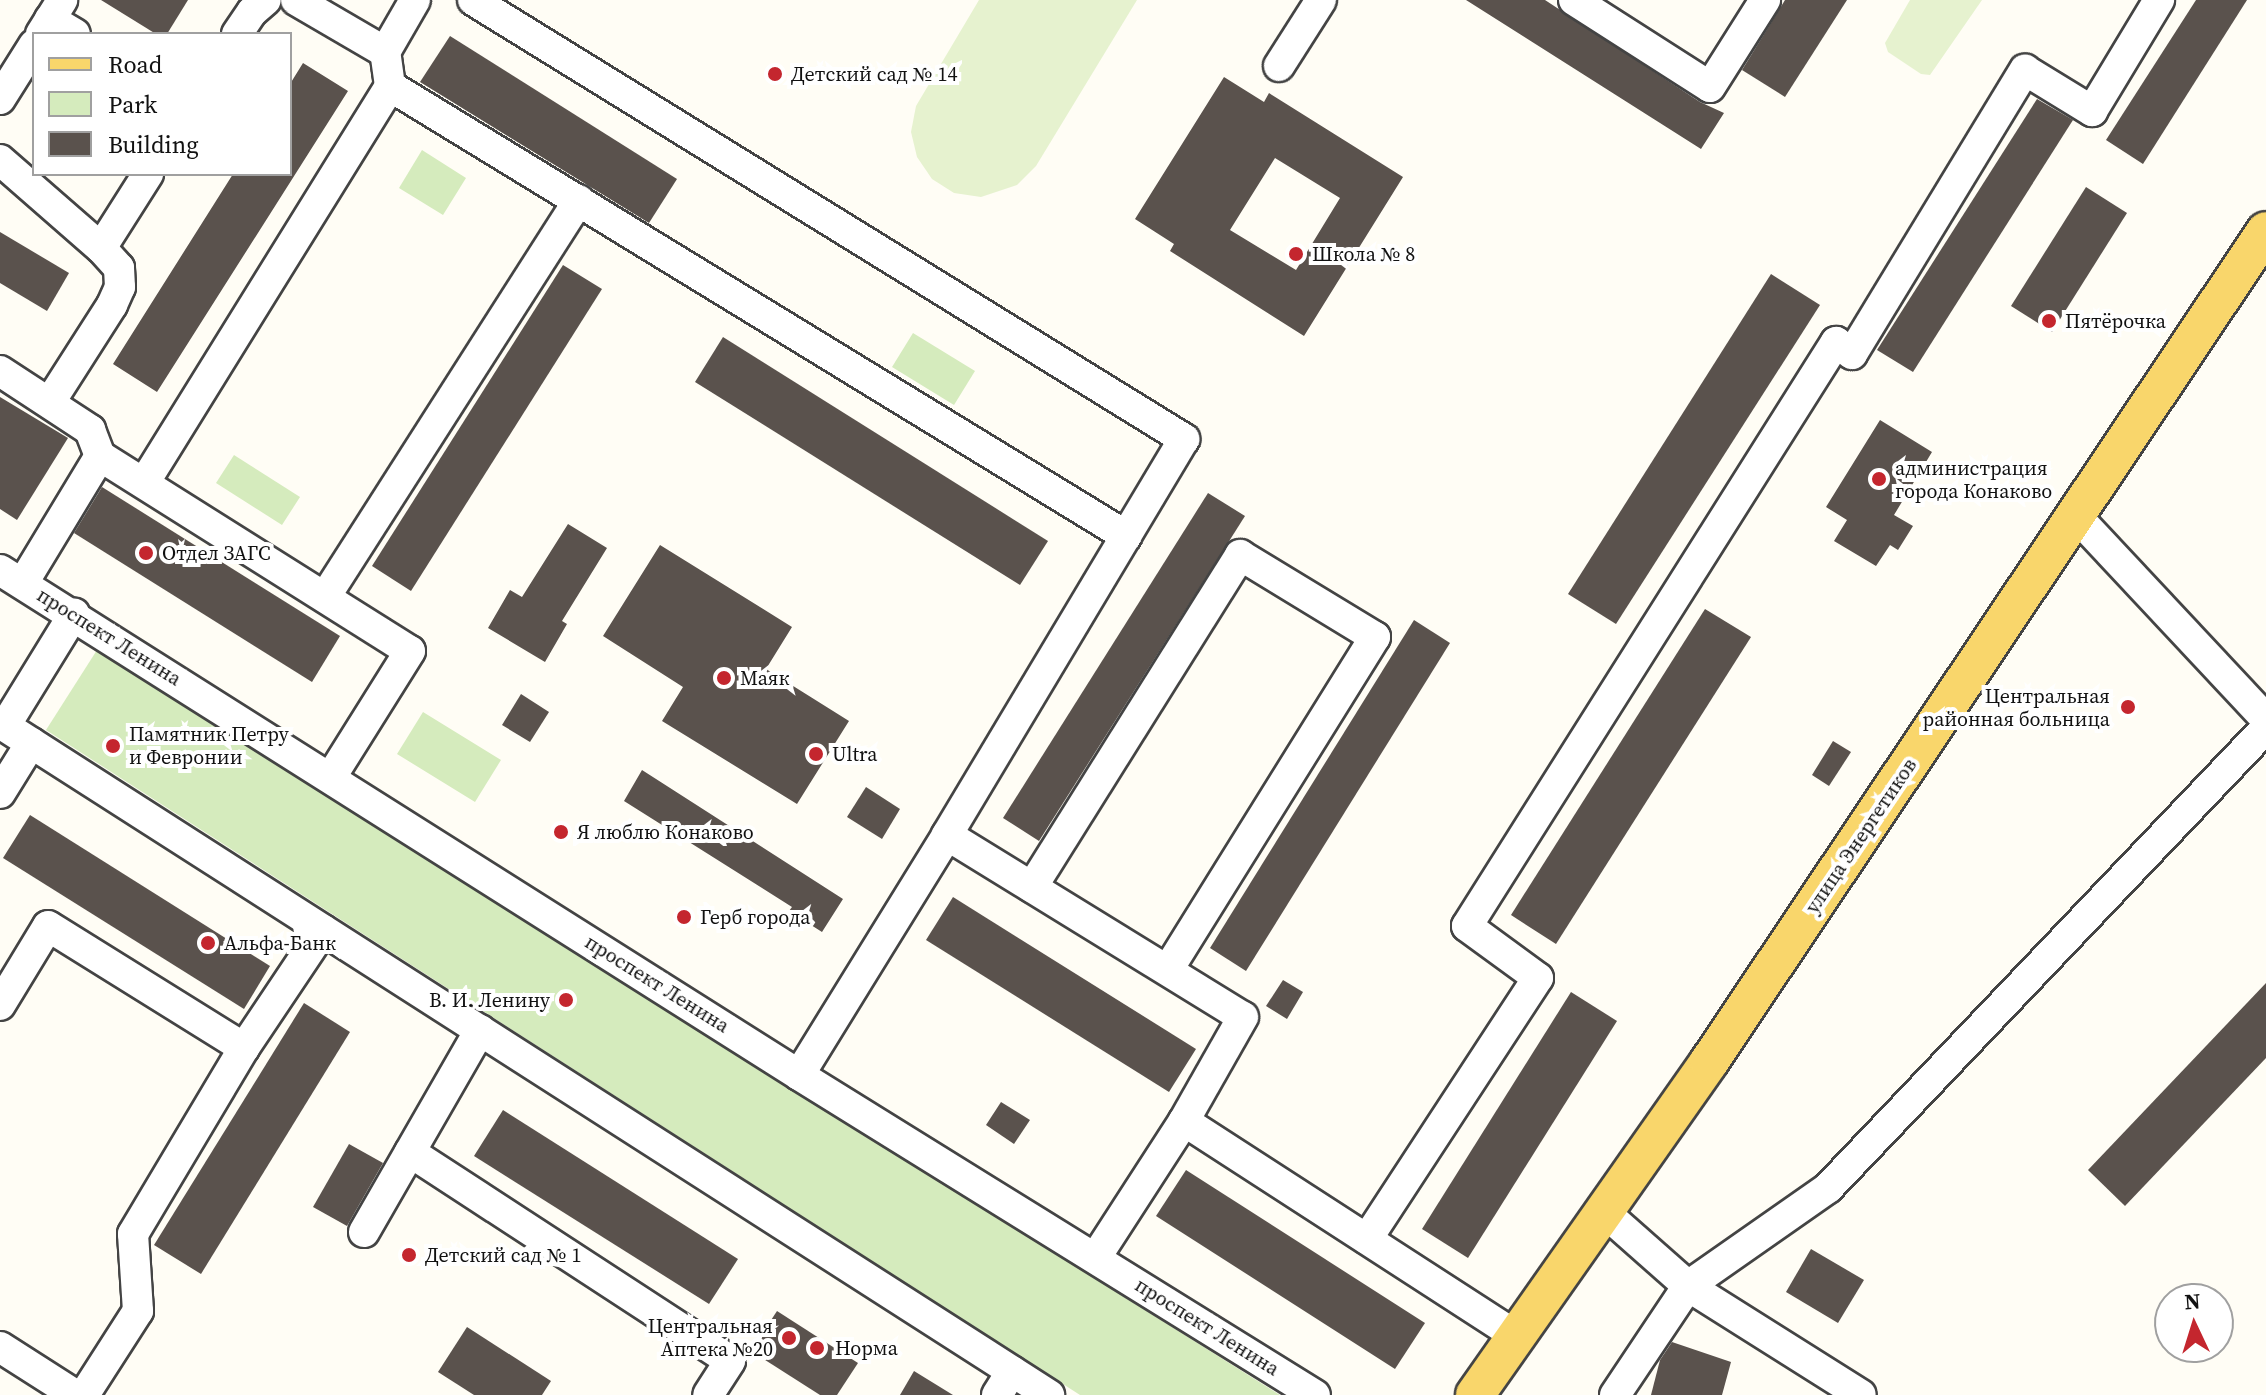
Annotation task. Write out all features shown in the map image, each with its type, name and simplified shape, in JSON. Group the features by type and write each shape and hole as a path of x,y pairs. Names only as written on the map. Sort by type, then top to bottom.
{"main road":[{"name":"улица Энергетиков","path":"1475,1395 1718,1049 2266,231"}],"street":[{"path":"238,32 252,12 266,0"},
{"path":"296,0 385,52"},
{"path":"144,483 390,86 385,52 415,0"},
{"path":"473,0 1184,439 799,1075"},
{"path":"1279,66 1321,0"},
{"path":"1574,0 1710,87 1765,0"},
{"path":"1367,1239 1538,978 1467,926 1836,342 1852,354 2025,70 2092,111 2159,0"},
{"path":"0,99 32,48"},
{"path":"390,86 1126,536"},
{"path":"0,160 101,248 119,268 120,287 50,402"},
{"path":"101,248 147,176"},
{"path":"325,597 579,200"},
{"path":"1,374 90,430 100,456 410,651 331,777"},
{"path":"12,576 100,456"},
{"path":"2077,517 2266,719"},
{"path":"1032,887 1240,555 1375,637 1168,970"},
{"name":"проспект Ленина","path":"12,576 799,1075 1315,1395"},
{"path":"74,614 2,725 480,1030 1005,1383 1049,1395"},
{"path":"1615,1395 1688,1286 1828,1188 2266,728"},
{"path":"0,793 31,743"},
{"path":"947,835 1243,1017 1184,1121 1096,1257"},
{"path":"0,1005 48,926 244,1048"},
{"path":"84,1395 138,1311 133,1234 244,1048 323,930"},
{"path":"364,1232 480,1030"},
{"path":"1184,1121 1515,1335"},
{"path":"410,1152 730,1361 708,1395"},
{"path":"1603,1211 1688,1286 1861,1395"},
{"path":"0,1347 75,1395"}],"green space":[{"path":"979,0 1137,0 1036,166 1017,185 981,197 954,193 932,179 917,157 911,132 916,106"},
{"path":"1910,0 1982,0 1930,75 1921,74 1888,52 1885,43"},
{"path":"422,150 466,178 443,215 399,188"},
{"path":"913,333 975,371 954,405 892,367"},
{"path":"234,455 300,497 282,525 216,483"},
{"path":"97,650 1280,1395 1080,1395 46,730"},
{"path":"423,712 501,760 475,802 397,754"}],"building":[{"path":"101,0 188,0 168,32 153,32"},
{"path":"1466,0 1545,0 1700,102 1724,113 1701,149"},
{"path":"1785,0 1847,0 1785,97 1742,70"},
{"path":"2196,0 2247,0 2143,164 2106,140"},
{"path":"450,36 677,179 649,223 420,82"},
{"path":"303,63 348,91 157,392 113,364 232,176 292,176 292,81"},
{"path":"1224,77 1264,102 1269,93 1403,177 1304,336 1170,251 1174,244 1135,219","holes":["1275,158 1340,198 1296,270 1230,230"]},
{"path":"2037,99 2073,120 1913,372 1877,350"},
{"path":"2086,187 2127,213 2052,332 2011,306"},
{"path":"0,232 69,273 47,311 0,283"},
{"path":"563,265 602,289 411,591 372,566"},
{"path":"1771,274 1820,305 1616,624 1568,594"},
{"path":"723,337 1048,541 1020,585 695,382"},
{"path":"0,397 68,438 17,520 0,509"},
{"name":"администрация города Конаково","path":"1880,420 1932,452 1894,515 1913,526 1898,550 1890,545 1876,566 1834,541 1847,520 1826,507"},
{"path":"102,487 340,636 312,682 74,533"},
{"path":"1208,493 1245,516 1039,841 1003,818"},
{"path":"568,524 607,548 562,621 567,624 545,662 488,628 510,590 522,597"},
{"name":"Маяк","path":"660,545 792,627 766,669 849,721 797,804 662,721 683,687 603,636"},
{"path":"1705,609 1751,637 1556,944 1511,915"},
{"path":"1414,620 1450,643 1246,971 1210,948"},
{"path":"521,694 549,712 530,742 502,725"},
{"path":"1833,741 1851,752 1829,786 1812,775"},
{"path":"642,770 843,899 822,932 789,911 792,907 624,801"},
{"path":"866,787 900,809 882,839 847,817"},
{"path":"30,815 270,966 244,1009 3,858"},
{"path":"953,897 1196,1049 1169,1092 926,940"},
{"path":"1283,980 1303,992 1287,1019 1266,1006"},
{"path":"2266,983 2266,1058 2125,1206 2088,1170"},
{"path":"1571,992 1617,1021 1468,1258 1422,1229"},
{"path":"304,1003 350,1032 201,1274 154,1245"},
{"path":"1001,1102 1030,1120 1014,1144 986,1125"},
{"path":"503,1110 738,1259 709,1304 474,1156"},
{"path":"349,1144 383,1163 347,1226 313,1207"},
{"path":"1186,1170 1425,1323 1395,1369 1156,1216"},
{"path":"1811,1249 1864,1280 1838,1323 1786,1292"},
{"path":"777,1311 858,1363 837,1395 820,1395 751,1351"},
{"path":"467,1327 551,1381 542,1395 474,1395 438,1372"},
{"path":"1672,1342 1731,1362 1722,1395 1651,1395 1660,1360"},
{"path":"914,1371 953,1395 900,1395"}],"place":[{"name":"Детский сад № 14","path":"775,74"},
{"name":"Школа № 8","path":"1296,254"},
{"name":"Пятёрочка","path":"2049,321"},
{"name":"администрация города Конаково","path":"1879,479"},
{"name":"Отдел ЗАГС","path":"146,553"},
{"name":"Маяк","path":"724,678"},
{"name":"Центральная районная больница","path":"2128,707"},
{"name":"Памятник Петру и Февронии","path":"113,746"},
{"name":"Ultra","path":"816,754"},
{"name":"Я люблю Конаково","path":"561,832"},
{"name":"Герб города","path":"684,917"},
{"name":"Альфа-Банк","path":"208,943"},
{"name":"В. И. Ленину","path":"566,1000"},
{"name":"Детский сад № 1","path":"409,1255"},
{"name":"Центральная Аптека №20","path":"789,1338"},
{"name":"Норма","path":"817,1348"}]}
